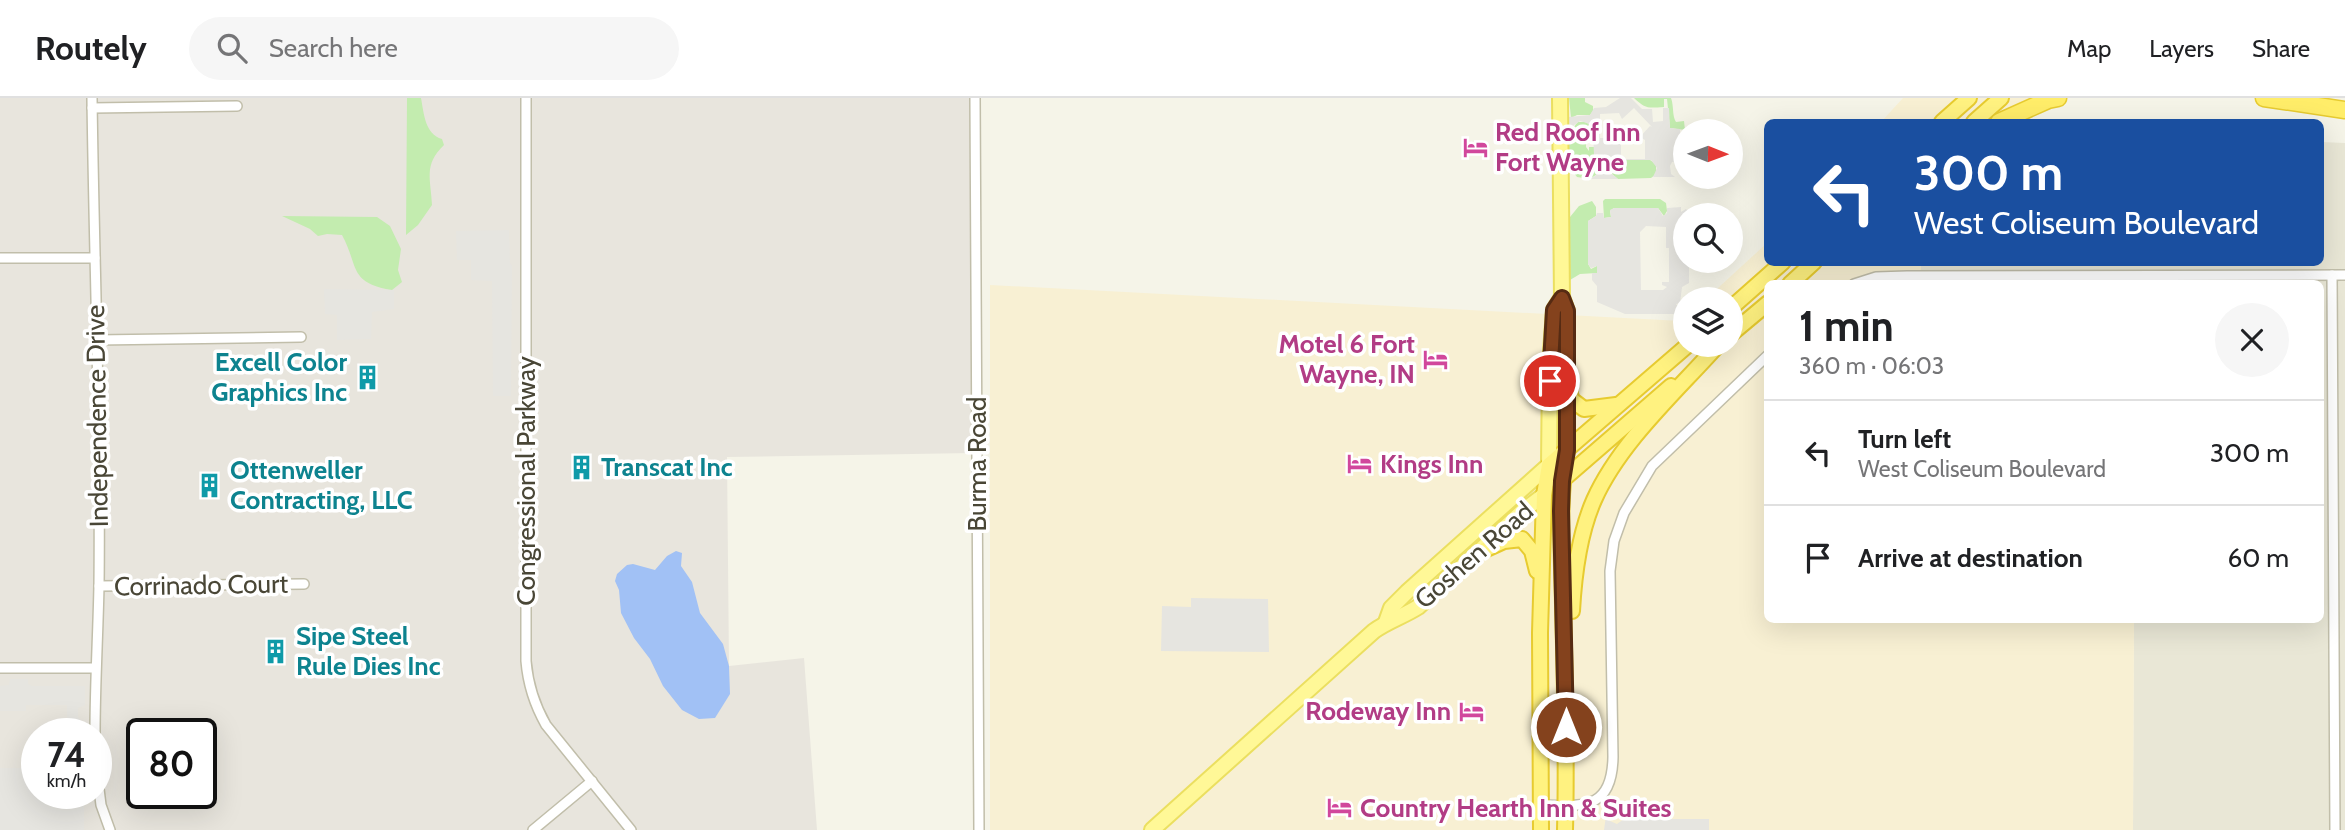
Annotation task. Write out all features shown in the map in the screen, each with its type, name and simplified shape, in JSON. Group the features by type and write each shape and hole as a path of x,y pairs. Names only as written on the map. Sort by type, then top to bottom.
{"highway":[{"path":"1945,119 1969,98"},
{"path":"1977,119 2001,98"},
{"path":"2005,119 2058,98"},
{"path":"2264,98 2345,110"},
{"path":"1743,297 1778,266"},
{"path":"1794,280 1810,266"},
{"path":"1743,324 1764,306"},
{"path":"1541,830 1544,495 1549,465 1674,357"},
{"name":"Goshen Road","path":"1544,495 1704,357"},
{"path":"1566,675 1575,580 1582,538 1594,501 1623,452 1707,357"},
{"path":"1567,386 1572,400 1584,410 1621,404"},
{"path":"1565,830 1566,675 1562,481 1567,450"},
{"path":"1482,551 1504,541 1522,539 1532,551 1542,591"}],"main road":[{"path":"1560,98 1562,298 1567,311 1567,450"},
{"path":"1549,465 1550,365 1554,310 1562,298"},
{"name":"Goshen Road","path":"1153,830 1386,622 1391,608 1407,592 1549,465"},
{"name":"Goshen Road","path":"1386,622 1399,620 1418,607 1544,495"}],"street":[{"name":"Congressional Parkway","path":"526,98 527,673 531,694 546,725 631,830"},
{"name":"Burma Road","path":"975,98 979,830"},
{"path":"92,103 237,106"},
{"name":"Independence Drive","path":"92,103 99,586 96,718"},
{"path":"0,258 95,258"},
{"path":"1867,280 1907,275 2345,275"},
{"path":"2332,275 2335,830"},
{"path":"97,340 301,337"},
{"path":"1541,805 1586,804 1598,800 1608,790 1612,775 1613,741 1609,596 1614,544 1624,513 1640,482 1659,457 1764,359"},
{"name":"Corrinado Court","path":"99,586 304,584"},
{"path":"0,668 95,668"},
{"path":"533,830 592,781"},
{"path":"102,809 110,830"}],"shaded area":[{"path":"0,98 977,98 972,453 727,457 729,666 804,658 817,830 0,830"},
{"path":"1620,98 1631,98 1642,109 1652,109 1653,122 1663,121 1663,108 1669,108 1670,128 1673,128 1673,162 1670,166 1673,177 1653,177 1657,168 1651,160 1619,160 1613,163 1611,168 1612,174 1618,179 1590,179 1598,171 1593,129 1580,121 1574,125 1570,135 1569,117 1590,115 1594,108 1606,107","holes":["1634,108 1652,127 1640,137 1645,140 1645,159 1621,159 1621,145 1614,138 1600,138 1600,114 1619,113 1622,119"]},
{"path":"1903,98 2054,98 2029,119 1884,119"},
{"path":"2324,142 2345,143 2345,830 2133,830 2134,623 2324,623 2324,280 1921,280 1921,266 2324,266"},
{"path":"1614,208 1658,208 1663,216 1667,213 1667,208 1673,208 1673,273 1689,273 1689,283 1682,287 1673,287 1673,314 1625,314 1597,302 1597,286 1592,280 1592,273 1597,273 1597,266 1591,268 1588,264 1588,221 1597,213 1603,213 1604,218 1611,217 1610,210","holes":["1646,226 1666,227 1666,248 1669,248 1669,282 1662,282 1662,285 1667,287 1663,290 1641,290 1640,232"]},
{"path":"509,230 512,266 511,396 493,396 492,281 471,280 471,260 457,260 456,231"},
{"path":"1764,246 1764,266 1921,266 1921,280 1764,280 1764,623 2134,623 2133,830 990,830 990,285 1673,321 1673,357 1743,357 1743,287 1719,287 1734,273 1743,273 1743,265"},
{"path":"324,289 394,290 394,309 372,312 371,339 337,340 337,315 325,314"},
{"path":"1191,598 1268,599 1269,652 1161,651 1162,606 1191,607"},
{"path":"10,679 28,679 28,684 32,686 85,686 85,705 78,708 79,718 67,718 67,705 26,705 26,711 0,711 0,686 9,685"},
{"path":"0,768 21,768 21,809 84,809 84,830 0,830"},
{"path":"1606,816 1617,824 1628,816 1709,819 1709,830 1604,830"}],"green space":[{"path":"407,98 421,98 429,128 442,139 444,145 437,152 431,166 432,205 418,225 406,235"},
{"path":"1569,98 1585,98 1585,102 1593,106 1593,111 1590,115 1571,118"},
{"path":"1634,98 1671,98 1675,119 1673,128 1670,128 1667,99 1664,99 1664,107 1644,106"},
{"path":"1578,122 1590,124 1594,134 1586,135 1586,147 1589,151 1589,147 1594,147 1594,155 1597,158 1597,174 1590,179 1577,177 1569,157 1569,141"},
{"path":"1618,160 1650,160 1656,164 1656,174 1651,178 1618,179 1612,174 1612,169"},
{"path":"1605,199 1660,199 1666,203 1667,211 1664,216 1658,208 1614,208 1610,211 1611,217 1604,218"},
{"path":"1592,201 1596,207 1596,216 1588,221 1588,264 1591,269 1597,266 1597,273 1580,274 1570,280 1570,217 1579,206"},
{"path":"282,216 377,217 390,226 401,249 398,270 402,282 392,290 368,283 357,272 342,235 318,236 310,229"}],"water":[{"path":"676,551 682,553 681,566 692,582 700,613 723,644 729,666 730,694 715,718 699,719 682,710 663,686 650,659 634,638 621,613 619,590 615,581 617,574 627,565 633,564 655,570 667,556"}],"place":[{"name":"Red Roof Inn Fort Wayne","path":"1475,147"},
{"name":"Motel 6 Fort Wayne, IN","path":"1435,359"},
{"name":"Excell Color Graphics Inc","path":"367,377"},
{"name":"Kings Inn","path":"1360,464"},
{"name":"Transcat Inc","path":"581,467"},
{"name":"Ottenweller Contracting, LLC","path":"210,485"},
{"name":"Sipe Steel Rule Dies Inc","path":"276,651"},
{"name":"Rodeway Inn","path":"1471,711"},
{"name":"Country Hearth Inn & Suites","path":"1340,808"}],"route":[{"path":"1550,381 1554,310 1562,298 1567,311 1567,450 1561,511 1566,727"}]}
